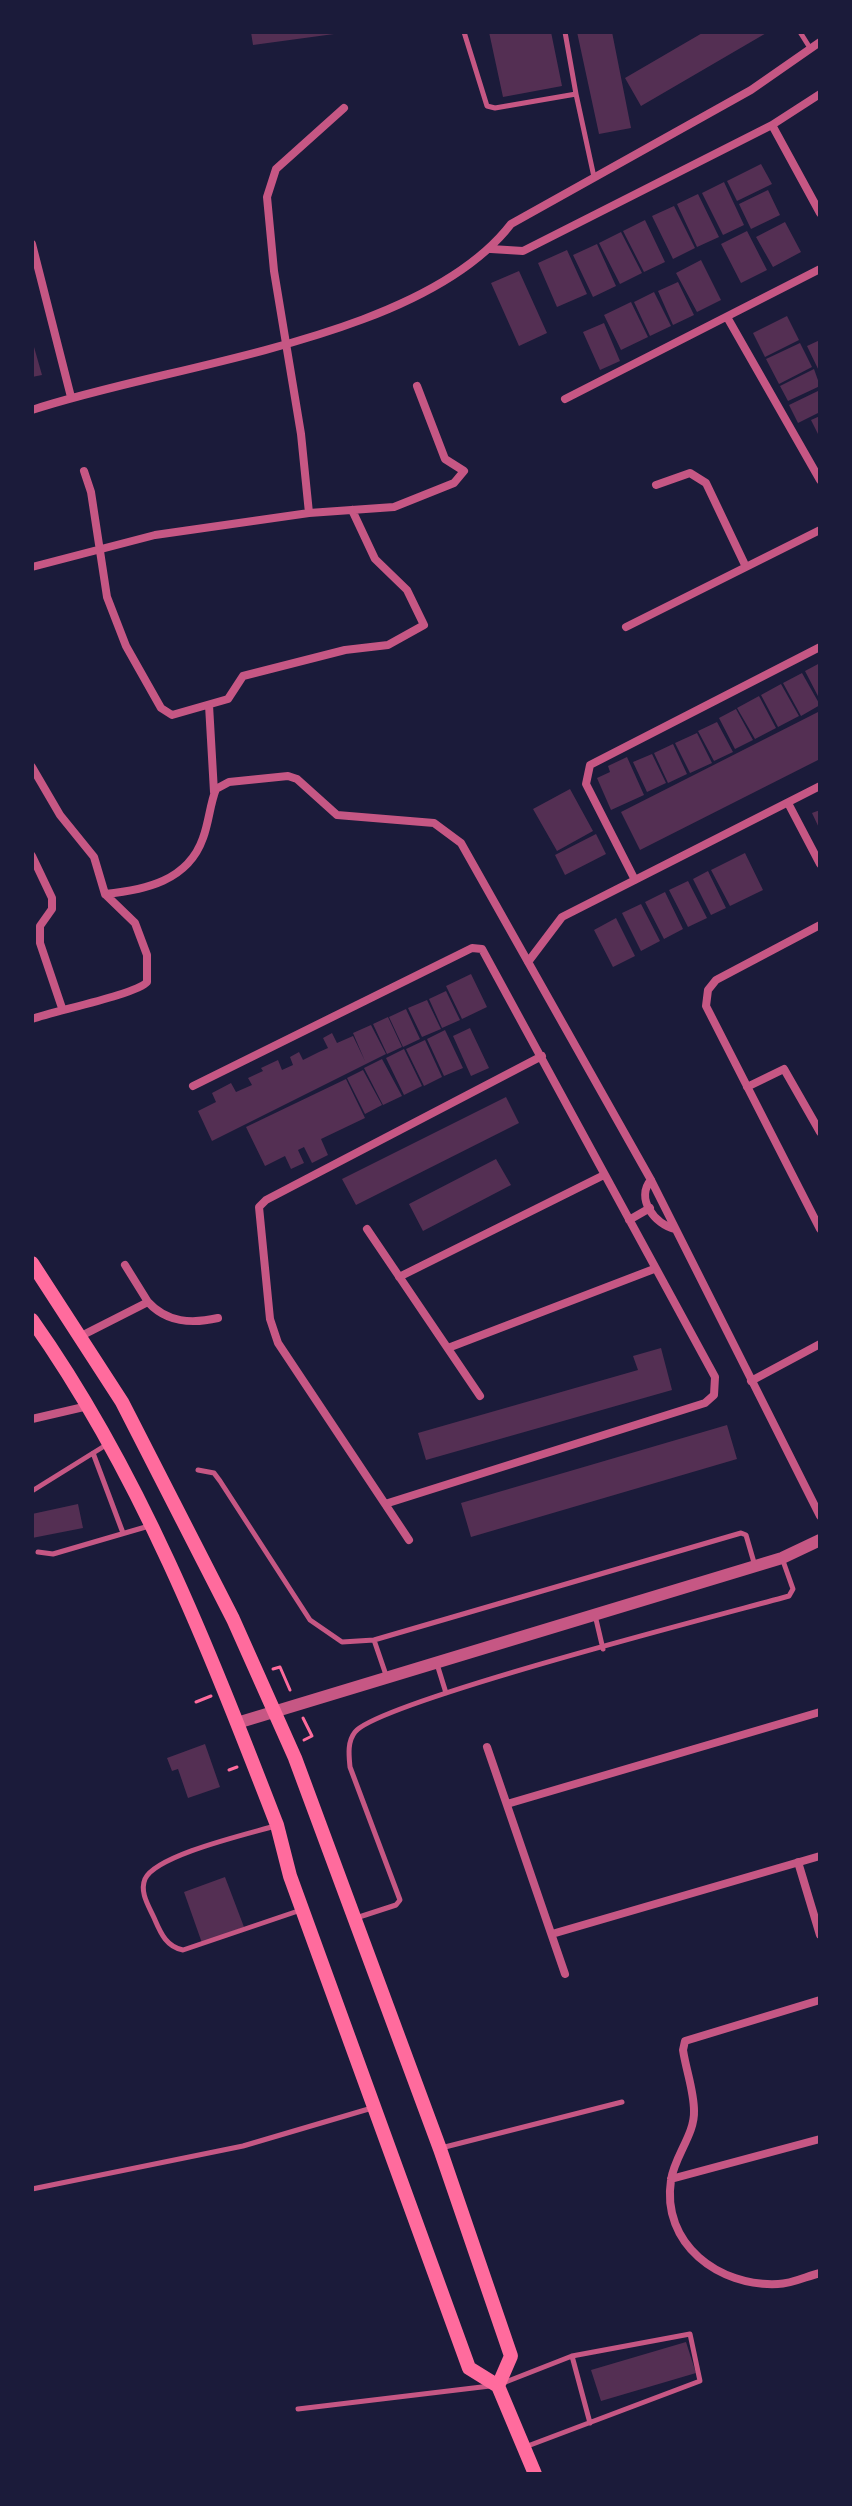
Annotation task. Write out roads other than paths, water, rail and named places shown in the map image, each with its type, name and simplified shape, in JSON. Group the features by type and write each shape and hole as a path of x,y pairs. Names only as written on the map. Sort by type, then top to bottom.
{"main road":[{"path":"32,1263 122,1402 233,1619 317,1809 511,2356 498,2386"},
{"path":"32,1320 111,1442 153,1524 277,1825 302,1909 377,2107 469,2368 498,2386 535,2474"}],"street":[{"path":"32,410 71,397 284,343 413,300 491,249 511,224 751,90 820,42"},
{"path":"491,249 523,251 772,125 820,94"},
{"path":"309,513 301,434 284,343 267,197 276,169 344,108"},
{"path":"772,125 820,213"},
{"path":"32,244 71,397"},
{"path":"565,399 820,269"},
{"path":"727,317 820,480"},
{"path":"32,567 155,535 309,513 394,507 425,497 454,483 464,471 445,459 417,386"},
{"path":"84,471 91,492 107,597 126,646 161,708 172,715 228,699 243,676 345,650 388,645 424,625 407,590 375,559 352,510"},
{"path":"656,485 690,473 706,483 746,567"},
{"path":"626,627 820,530"},
{"path":"635,880 586,784 590,765 820,647"},
{"path":"105,894 148,889 184,868 202,842 214,795 209,705"},
{"path":"32,767 60,815 94,857 105,894 135,923 147,955 147,982 134,990 32,1019"},
{"path":"214,795 221,785 229,782 288,776 297,779 337,815 434,823 449,830 461,843 651,1180 820,1516"},
{"path":"528,962 562,917 820,786"},
{"path":"788,803 820,864"},
{"path":"32,856 53,903 52,909 42,920 40,943 62,1008"},
{"path":"820,925 716,980 708,990 706,1006 820,1229"},
{"path":"193,1086 472,948 486,953 715,1377 714,1395 705,1403 385,1504"},
{"path":"409,1540 278,1343 270,1319 259,1207 266,1200 542,1056"},
{"path":"747,1087 784,1069 820,1132"},
{"path":"399,1277 604,1175"},
{"path":"651,1180 644,1191 650,1208 662,1226 675,1229"},
{"path":"811,1211 820,1206"},
{"path":"629,1220 650,1208"},
{"path":"367,1229 480,1396"},
{"path":"125,1265 148,1302 164,1314 193,1323 218,1318"},
{"path":"448,1348 654,1269"},
{"path":"81,1336 148,1302"},
{"path":"751,1381 820,1344"},
{"path":"32,1419 88,1406"},
{"path":"237,1723 273,1709 782,1558 820,1540"},
{"path":"507,1804 820,1712"},
{"path":"487,1747 565,1974"},
{"path":"552,1934 820,1856"},
{"path":"798,1862 820,1935"},
{"path":"820,2000 685,2041 683,2050 694,2114 671,2179 675,2227 682,2242 699,2258 733,2276 778,2284 820,2273"},
{"path":"671,2179 820,2139"}],"lane":[{"path":"464,32 487,106 495,108 576,94"},
{"path":"565,32 594,177"},
{"path":"800,32 811,49"},
{"path":"32,1491 111,1442"},
{"path":"93,1453 123,1533"},
{"path":"198,1470 214,1473 220,1481 310,1620 342,1642 374,1640 741,1533 746,1535 755,1566"},
{"path":"38,1552 53,1554 153,1524"},
{"path":"355,1918 396,1905 400,1900 350,1767 349,1750 354,1733 372,1718 446,1693 789,1596 793,1589 782,1558"},
{"path":"594,1614 603,1649"},
{"path":"374,1640 386,1675"},
{"path":"436,1661 446,1693"},
{"path":"277,1825 172,1859 151,1871 145,1879 144,1895 162,1934 171,1946 183,1950 302,1909"},
{"path":"440,2149 622,2102"},
{"path":"32,2189 243,2146 377,2107"},
{"path":"298,2409 498,2386 572,2356 690,2334 700,2381 525,2447"},
{"path":"572,2356 590,2423"}]}
